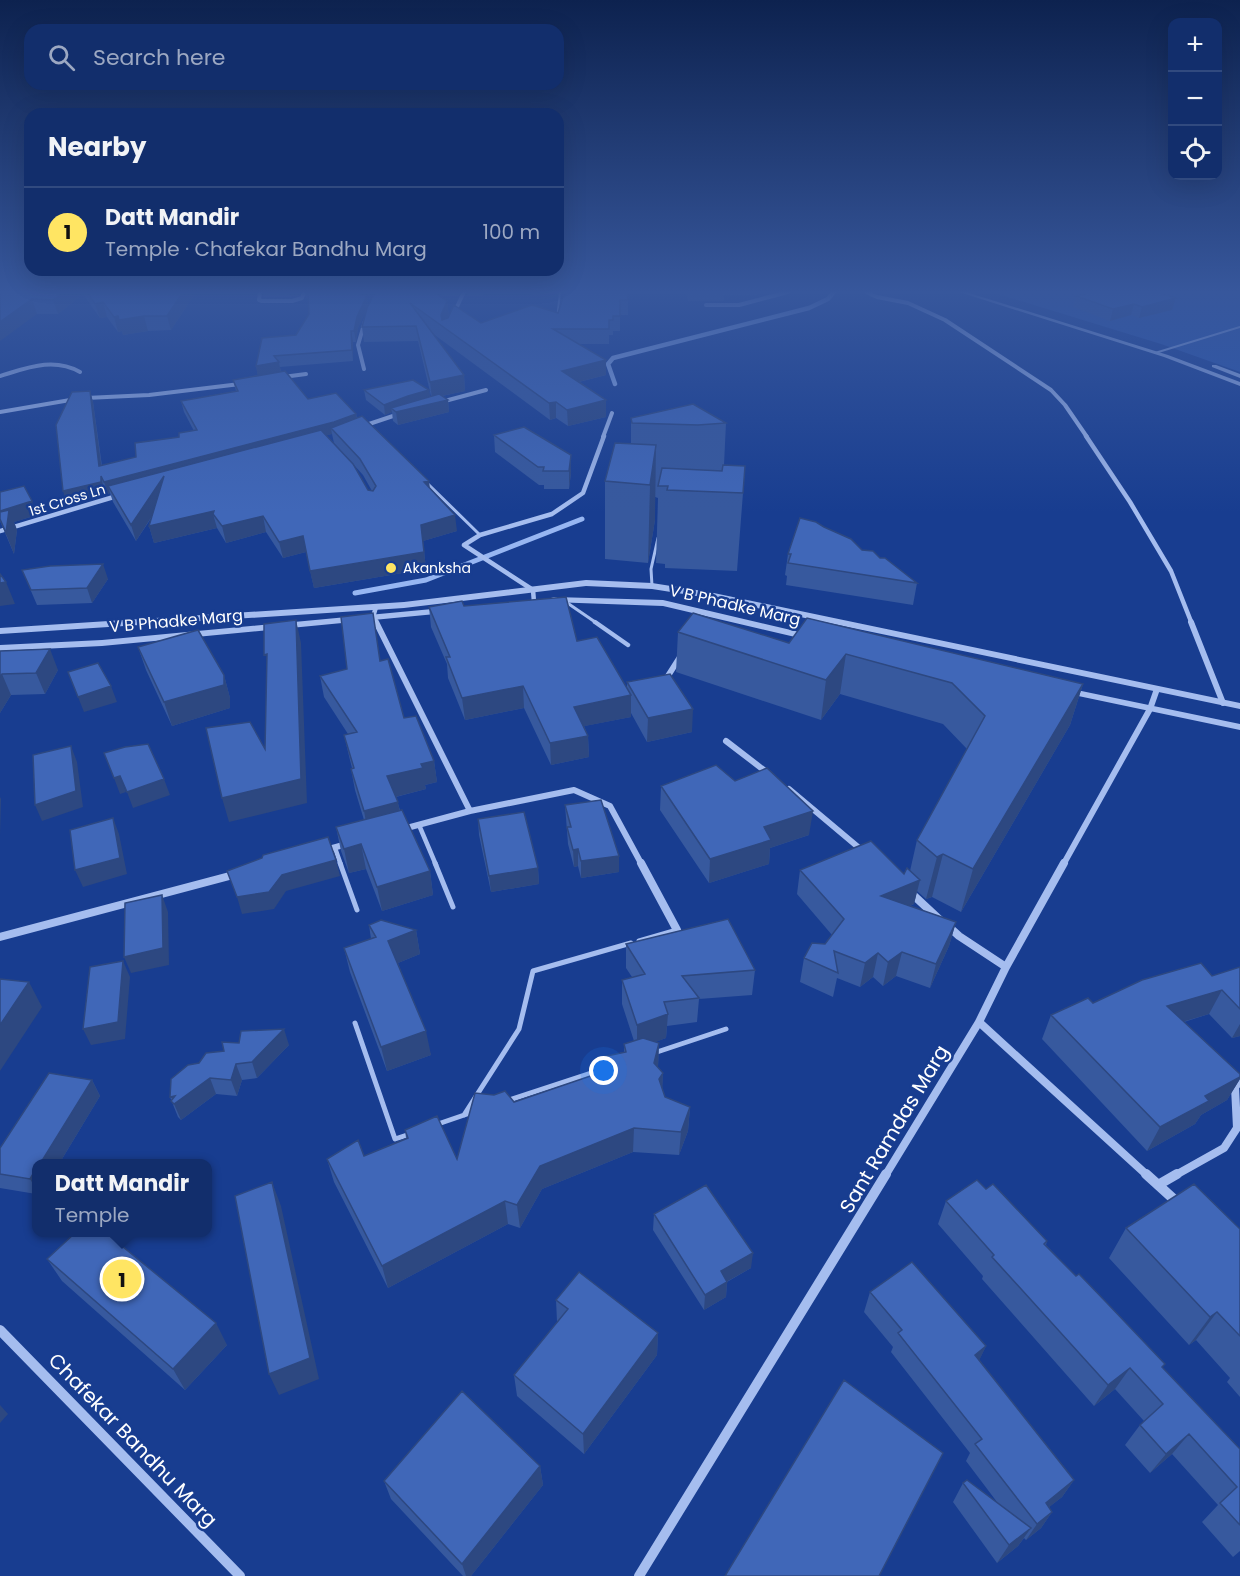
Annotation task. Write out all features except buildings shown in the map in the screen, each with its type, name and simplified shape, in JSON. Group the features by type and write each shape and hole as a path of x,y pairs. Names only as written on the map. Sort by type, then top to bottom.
{"street":[{"path":"0,376 43,366"},
{"path":"72,366 80,372"},
{"path":"1014,366 1051,390 1065,405 1130,502 1171,571 1223,703"},
{"path":"1191,366 1240,384"},
{"path":"1211,366 1240,376"},
{"path":"1212,373 1223,370"},
{"path":"279,378 306,374"},
{"path":"0,412 63,399 149,395 249,383"},
{"path":"432,405 486,390"},
{"path":"356,429 410,411"},
{"path":"534,602 533,590 464,544 480,535 552,514 583,493 612,413"},
{"name":"1st Cross Ln","path":"0,531 129,492"},
{"name":"V B Phadke Marg","path":"0,631 376,607 586,583 652,586 709,595 1240,706"},
{"name":"V B Phadke Marg","path":"522,603 562,599 663,603 705,617 814,638"},
{"path":"376,607 373,617 470,812"},
{"name":"V B Phadke Marg","path":"0,648 102,643 454,610"},
{"path":"659,689 683,653"},
{"path":"1057,689 1240,727"},
{"name":"Sant Ramdas Marg","path":"639,1576 979,1022 1006,967 1150,709 1157,689"},
{"path":"726,741 774,777"},
{"path":"783,784 870,857"},
{"path":"398,831 470,812 574,790 610,806 677,930"},
{"path":"312,854 356,842"},
{"path":"0,937 243,872"},
{"path":"905,889 959,936 1006,967"},
{"path":"979,1022 1183,1207"},
{"path":"1158,1185 1224,1148 1237,1128 1235,1087 1240,1081"},
{"name":"Chafekar Bandhu Marg","path":"0,1330 240,1576"}],"lane":[{"path":"428,484 480,535"},
{"path":"652,586 651,569 658,537"},
{"path":"562,599 628,645"},
{"path":"419,825 453,907"},
{"path":"335,848 357,910"},
{"path":"464,1115 519,1029 533,971 677,930"},
{"path":"355,1023 395,1139 415,1132"},
{"path":"646,1055 726,1029"},
{"path":"498,1104 612,1066"},
{"path":"424,1129 475,1112"}],"shaded area":[{"path":"1222,366 1240,366 1240,372"}],"waterway":[{"path":"609,366 615,384"},
{"path":"355,593 426,580 582,519"}],"place":[{"name":"Akanksha","path":"391,568"},
{"name":"Datt Mandir","path":"122,1279"}]}
